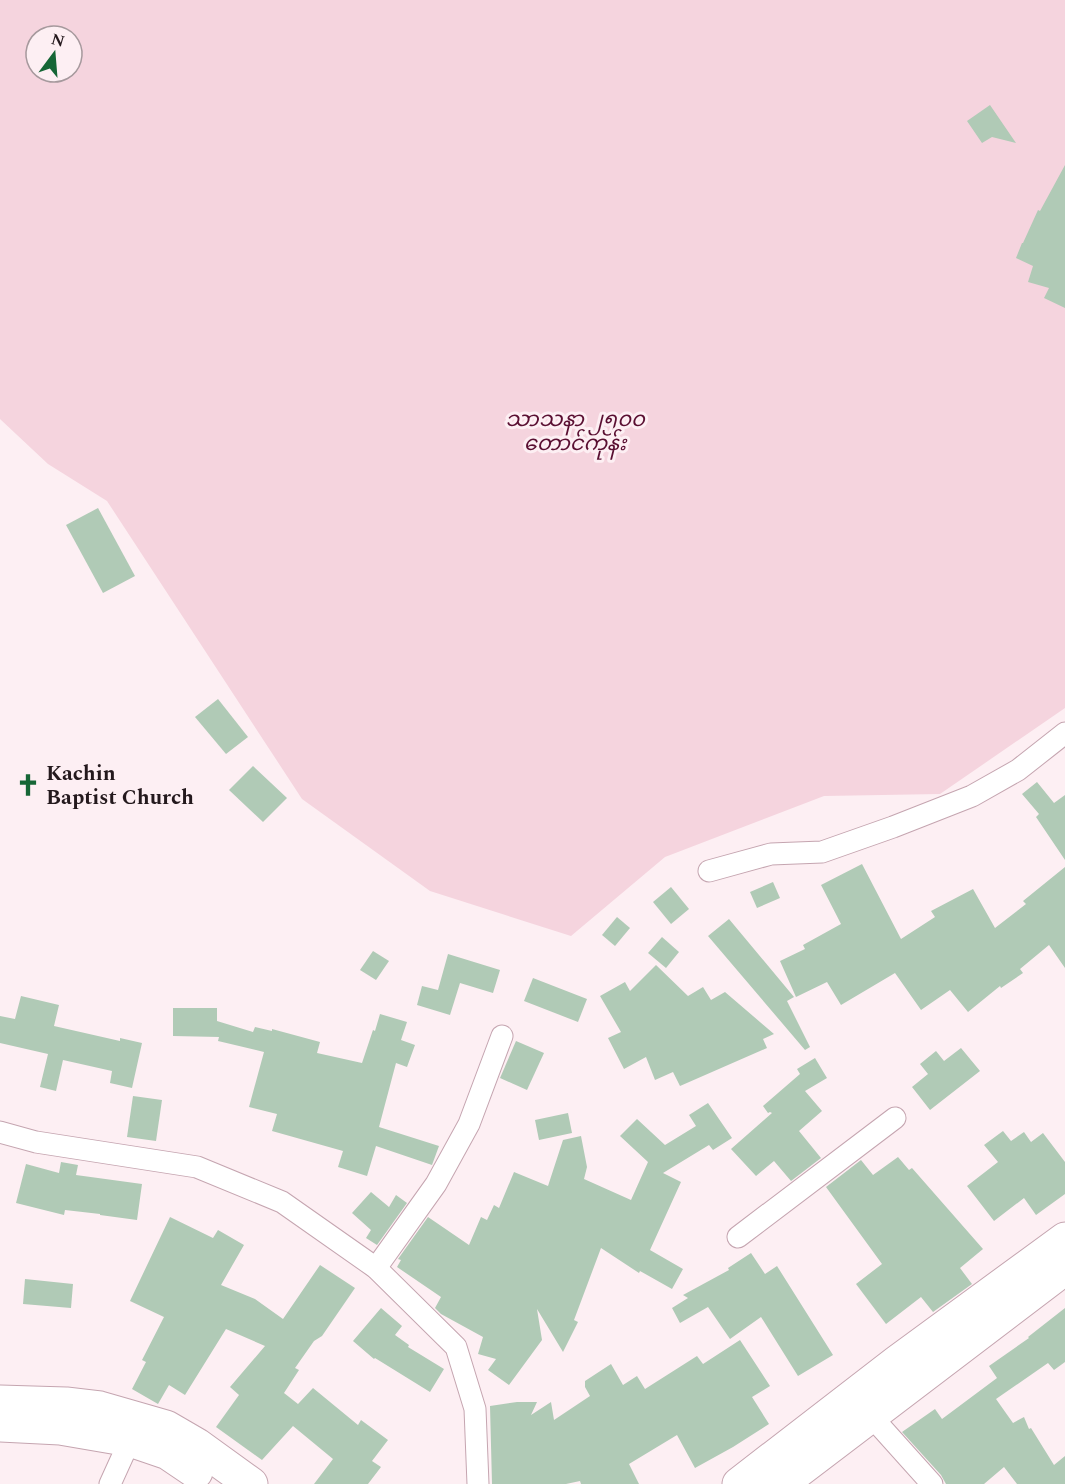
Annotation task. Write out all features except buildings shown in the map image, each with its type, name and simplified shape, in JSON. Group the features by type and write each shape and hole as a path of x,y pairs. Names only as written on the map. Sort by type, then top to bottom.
{"main road":[{"path":"781,1484 863,1405 1065,1239"},
{"path":"739,1484 863,1405 1065,1268"},
{"path":"0,1402 66,1404 100,1408 212,1484"},
{"path":"0,1425 133,1429 165,1427 197,1444 250,1484"}],"street":[{"path":"709,871 771,854 822,852 893,827 972,796 1018,770 1065,733"},
{"path":"376,1268 436,1184 469,1124 502,1036"},
{"path":"738,1237 895,1118"},
{"path":"0,1132 36,1142 197,1167 282,1202 376,1268 456,1347 475,1409 478,1484"},
{"path":"863,1405 932,1484"},
{"path":"110,1484 133,1429"}],"green space":[{"name":"သာသနာ ၂၅၀၀ တောင်ကုန်း","path":"0,0 1065,0 1065,708 940,794 824,796 665,857 571,936 430,891 302,799 107,501 48,464 0,419"}],"place":[{"name":"Kachin Baptist Church","path":"28,785"}]}
